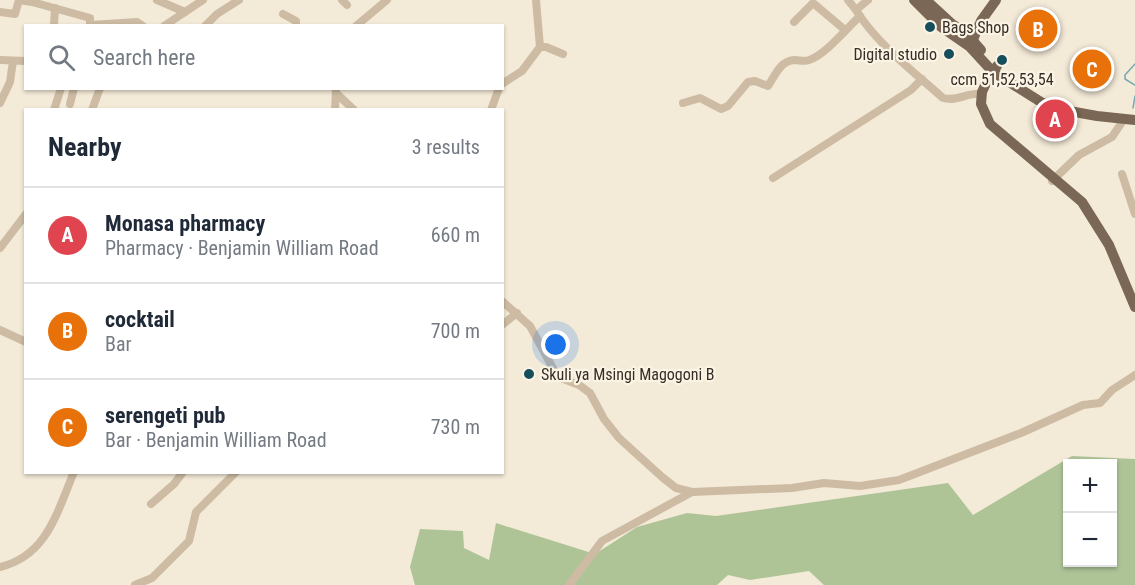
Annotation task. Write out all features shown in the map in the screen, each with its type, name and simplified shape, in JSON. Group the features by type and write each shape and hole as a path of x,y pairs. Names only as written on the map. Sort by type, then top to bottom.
{"main road":[{"path":"914,0 934,21 968,41"},
{"path":"926,0 993,67 1041,102 1058,109 1130,119"},
{"path":"968,41 989,0"},
{"path":"968,41 996,0"},
{"path":"993,67 980,93 978,114 986,127 1053,180 1097,226 1110,245 1133,291 1135,307"},
{"path":"993,67 1030,91 1060,104 1135,113"}],"street":[{"path":"0,12 16,14 19,0 55,5 90,18 90,24"},
{"path":"157,0 185,12"},
{"path":"166,24 202,0"},
{"path":"208,24 216,14 239,0"},
{"path":"358,24 387,0"},
{"path":"504,83 522,71 540,47 537,0"},
{"path":"848,0 883,42 943,98 952,100 980,93"},
{"path":"683,103 700,98 721,109 728,106 748,82 755,81 768,86 785,63 809,60 834,42 868,0"},
{"path":"794,22 814,2 845,30"},
{"path":"54,24 55,5"},
{"path":"283,15 296,21 297,24"},
{"path":"106,24 137,22 140,24"},
{"path":"540,47 546,46 563,54"},
{"path":"0,60 24,61"},
{"path":"0,103 10,82 13,60"},
{"path":"773,178 911,90 922,79"},
{"path":"55,108 60,90"},
{"path":"70,104 74,90"},
{"path":"93,108 99,90"},
{"path":"492,108 498,90"},
{"path":"334,108 336,91"},
{"path":"336,91 352,108"},
{"path":"1053,180 1079,155 1112,136 1130,119"},
{"path":"1122,174 1135,214"},
{"path":"0,248 24,217"},
{"path":"504,303 530,326 555,372 561,378 579,385 590,393 619,438 676,488 692,492 792,488 824,483 860,486 899,480 1021,433 1083,405 1100,403 1112,390 1135,375"},
{"path":"504,324 517,313"},
{"path":"0,330 24,341"},
{"path":"0,567 12,564 31,553 48,535 73,474"},
{"path":"151,504 174,484 182,474"},
{"path":"135,585 152,578 189,541 196,512 234,474"},
{"path":"569,585 602,541 692,492"}],"green space":[{"path":"1072,456 1135,459 1135,585 824,585 809,571 750,580 728,575 717,585 415,585 410,567 420,529 463,531 464,548 489,560 496,523 595,554 637,527 687,513 716,516 948,483 973,515 1063,461 1063,567 1117,567 1117,459 1067,459"}],"waterway":[{"path":"1135,64 1125,75 1125,79 1135,85"},
{"path":"1133,108 1135,96"}],"place":[{"name":"Bags Shop","path":"930,27"},
{"name":"cocktail","path":"1038,29"},
{"name":"Digital studio","path":"949,54"},
{"name":"ccm 51,52,53,54","path":"1002,60"},
{"name":"serengeti pub","path":"1092,69"},
{"name":"Monasa pharmacy","path":"1055,119"},
{"name":"Skuli ya Msingi Magogoni B","path":"529,374"}]}
